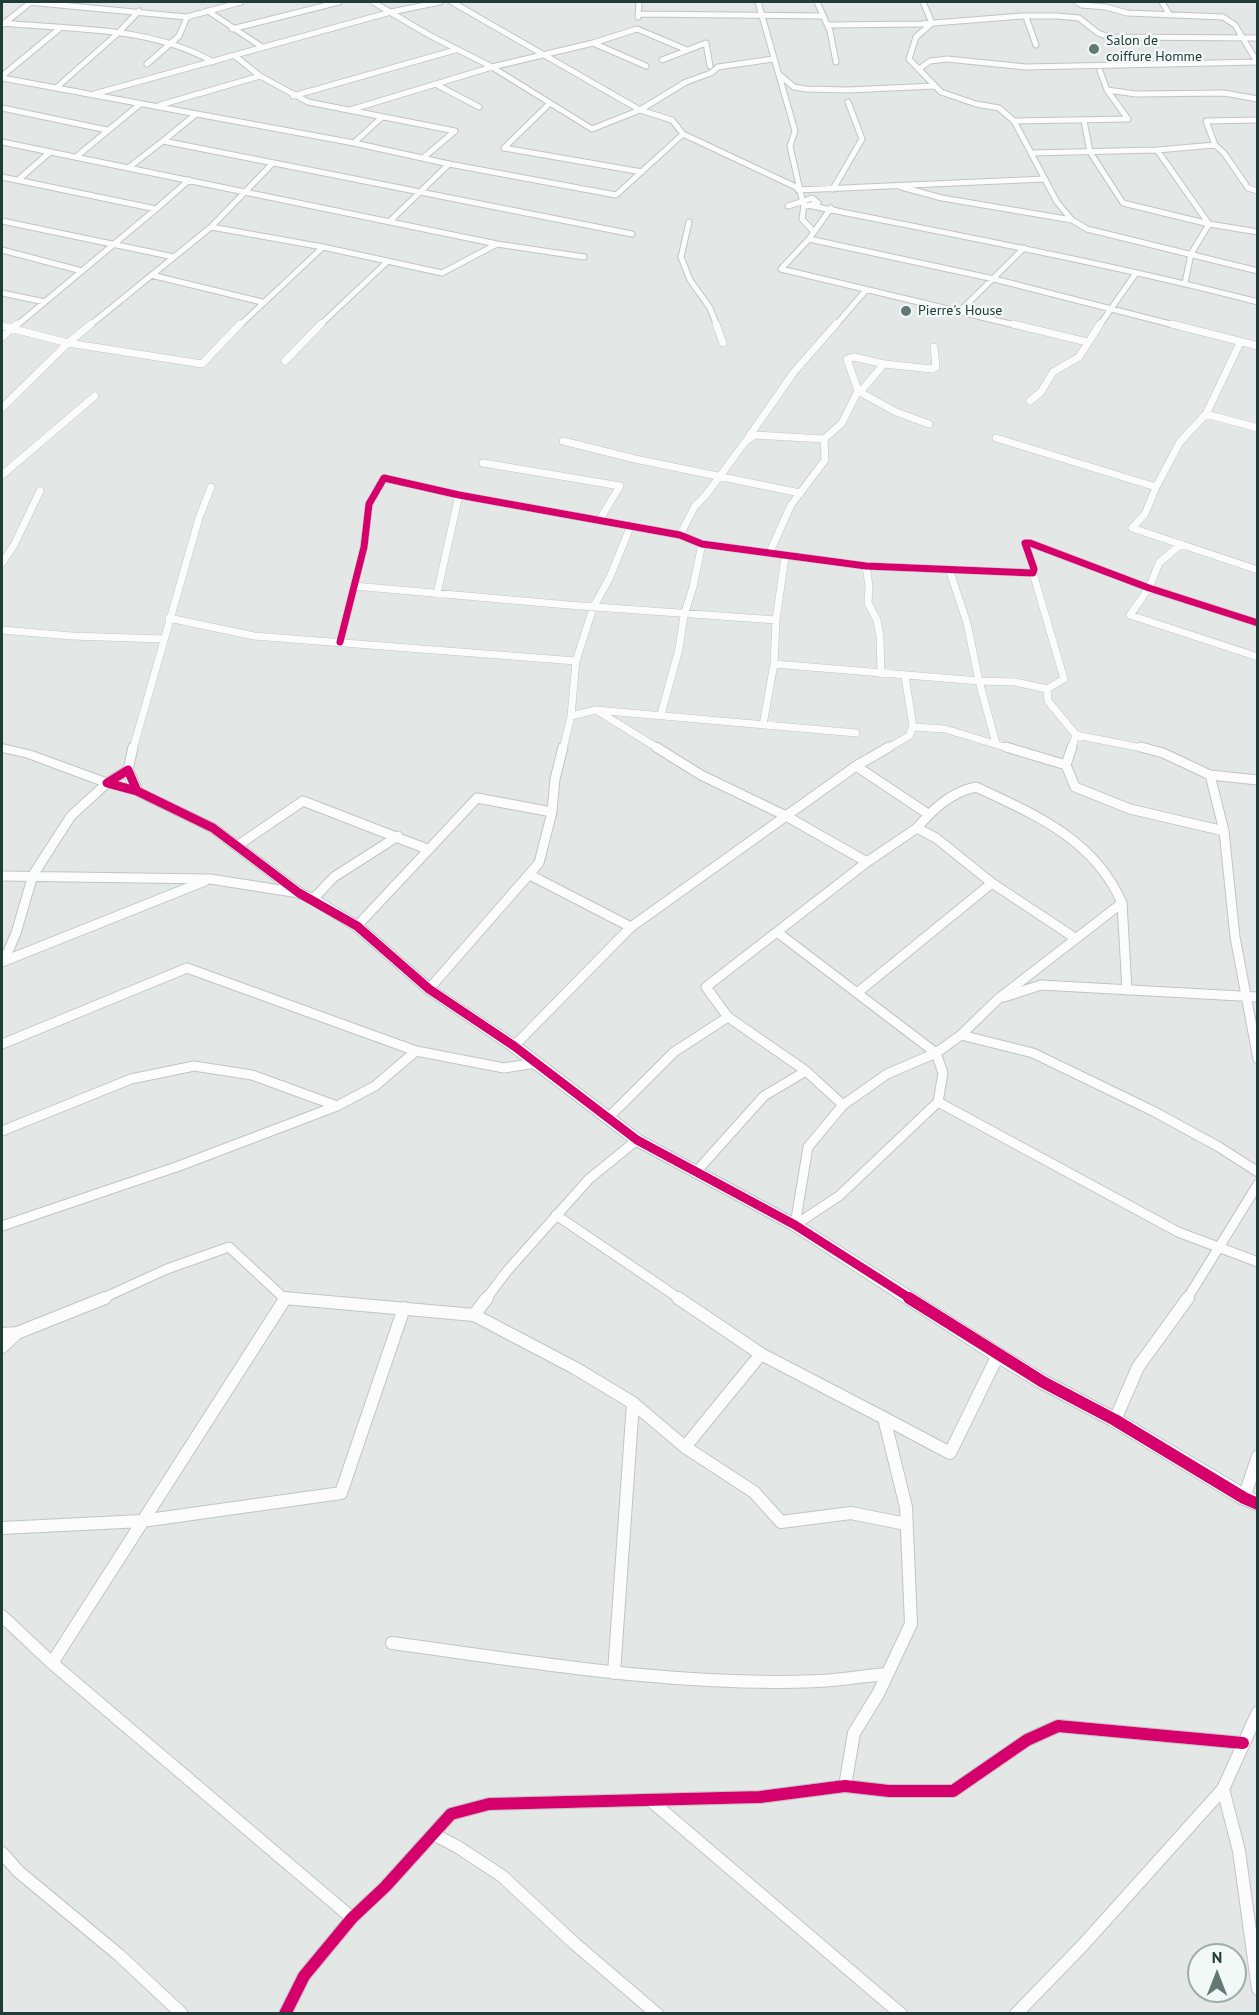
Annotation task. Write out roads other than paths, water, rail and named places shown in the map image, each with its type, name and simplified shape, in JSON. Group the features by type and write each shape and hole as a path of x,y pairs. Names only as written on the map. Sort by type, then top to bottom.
{"street":[{"path":"2,24 30,2 187,17 241,2"},
{"path":"232,29 339,2"},
{"path":"374,2 455,50 492,68 592,129 640,110 686,82 711,73 718,67 773,59"},
{"path":"91,95 391,12 440,2"},
{"path":"452,2 640,110 672,120 683,134 798,190 1045,179"},
{"path":"637,29 639,2"},
{"path":"758,2 773,59 781,76 794,87 848,90 934,86"},
{"path":"817,2 828,25 836,62"},
{"path":"923,2 932,23"},
{"path":"919,69 930,61 947,59 1026,67 1257,62 1235,25 1223,17 1127,13 1077,2"},
{"path":"1162,2 1169,14"},
{"path":"304,5 310,8"},
{"path":"56,88 117,34 139,11"},
{"path":"208,11 262,47"},
{"path":"639,14 823,16"},
{"path":"828,25 932,23 1026,16 1079,18 1098,34 1117,38 1257,38"},
{"path":"1026,16 1036,45"},
{"path":"147,63 179,36 187,17"},
{"path":"932,23 916,37 909,56 941,92 976,104 999,108 1014,121 1058,202 1072,220 1087,229 1257,271"},
{"path":"2,24 117,34 170,43 186,47 213,62"},
{"path":"2,77 59,29"},
{"path":"350,110 544,53 593,43 637,29 687,50"},
{"path":"593,43 646,66"},
{"path":"662,60 706,43 710,66"},
{"path":"292,96 455,50"},
{"path":"235,56 260,76 292,96 308,102 455,131 423,158"},
{"path":"1014,121 1084,121 1128,118 1107,90 1100,71"},
{"path":"157,106 260,76"},
{"path":"781,76 781,87 795,131 790,147 798,190 804,201 802,219 813,231"},
{"path":"2,77 616,195 683,134"},
{"path":"437,85 479,107"},
{"path":"1107,90 1136,94 1224,93 1257,99"},
{"path":"833,189 862,139 848,102"},
{"path":"76,157 140,104"},
{"path":"549,104 504,148 642,172"},
{"path":"2,108 107,130"},
{"path":"2,117 10,111"},
{"path":"128,168 196,114"},
{"path":"354,143 382,117"},
{"path":"1257,120 1206,121 1215,145 1224,153 1248,188 1257,191"},
{"path":"1084,121 1090,152 1123,203 1209,224 1257,232"},
{"path":"163,141 632,234"},
{"path":"2,142 497,244 584,257"},
{"path":"1032,153 1157,150 1215,145"},
{"path":"1157,150 1209,224"},
{"path":"18,180 50,152"},
{"path":"2,408 69,343 211,227 273,164"},
{"path":"389,222 422,193 449,164"},
{"path":"2,177 156,209"},
{"path":"2,338 189,180"},
{"path":"901,187 942,198 1072,220"},
{"path":"788,206 804,201 1185,283 1257,302"},
{"path":"831,208 809,239 781,270 1087,342"},
{"path":"2,221 174,257"},
{"path":"689,222 681,257 690,280 710,308 723,343"},
{"path":"1185,283 1191,254 1209,224"},
{"path":"211,227 323,247 441,273 497,244"},
{"path":"809,239 994,279 1257,346"},
{"path":"2,326 69,343 202,364 262,302 323,247"},
{"path":"960,311 1024,248"},
{"path":"2,250 82,271"},
{"path":"285,361 388,261"},
{"path":"1030,401 1039,397 1054,371 1074,363 1083,353 1087,342 1136,273"},
{"path":"151,276 262,302"},
{"path":"680,535 695,506 706,495 794,372 866,290"},
{"path":"2,293 45,302"},
{"path":"1240,343 1206,414 1180,442 1156,487 1145,514 1132,528 1257,570"},
{"path":"929,424 896,412 868,399 859,392 847,359 854,357 884,364 932,369 936,368 934,347"},
{"path":"745,442 755,435 824,439 842,423 859,392 884,364"},
{"path":"2,475 95,396"},
{"path":"1206,414 1257,428"},
{"path":"996,438 1156,487"},
{"path":"770,552 783,519 825,459 824,439"},
{"path":"563,441 635,459 800,493"},
{"path":"483,463 620,486 600,519"},
{"path":"340,642 364,547 369,504 384,478 459,495 680,535 702,544 770,552 785,557 866,566 1034,573"},
{"path":"137,791 128,770 136,736 169,618 186,568 201,507 211,487"},
{"path":"2,563 14,545 40,491"},
{"path":"437,594 459,495"},
{"path":"429,989 539,863 552,812 555,779 571,716 576,661 593,608 610,577 631,525"},
{"path":"774,664 905,676 1015,682 1047,689 1064,679 1060,658 1044,612 1025,543 1149,588 1257,623"},
{"path":"661,714 679,649 684,615 693,587 702,544"},
{"path":"1181,544 1159,563 1149,588 1130,615 1257,657"},
{"path":"763,724 774,664 776,620 785,557"},
{"path":"866,566 869,586 868,603 877,620 880,636 881,674"},
{"path":"949,569 967,623 979,681 996,744"},
{"path":"354,586 593,608 684,615 726,614 776,620"},
{"path":"169,618 254,636 576,661"},
{"path":"2,630 72,636 164,639"},
{"path":"514,1046 631,927 856,766 909,736 913,727 905,676"},
{"path":"1047,689 1048,701 1076,735 1121,742 1162,753 1209,775 1257,780"},
{"path":"571,716 596,710 856,733"},
{"path":"596,710 701,775 786,816 867,862"},
{"path":"913,727 945,729 1066,765"},
{"path":"1076,735 1066,765 1075,787 1130,809 1224,831"},
{"path":"2,748 28,754 107,784 137,791 213,828 306,896 357,926 429,989 514,1046 637,1140 795,1225 1043,1383 1115,1420 1251,1501 1257,1456"},
{"path":"856,766 928,814"},
{"path":"3,961 16,933 33,874 70,816 107,784 128,770"},
{"path":"1209,775 1224,831 1235,937 1257,1059"},
{"path":"843,1105 806,1071 728,1017 706,987 867,862 917,828 928,814 961,791 976,787 1037,816 1066,834 1109,873 1122,903 1127,990"},
{"path":"357,926 477,798 552,812"},
{"path":"237,846 303,801 427,849"},
{"path":"917,828 936,838 992,883 1075,938"},
{"path":"2,876 33,874 114,879 210,879 306,896 398,836"},
{"path":"530,875 631,927"},
{"path":"3,961 210,879"},
{"path":"857,993 992,883"},
{"path":"795,1225 808,1147 843,1105 887,1074 936,1053 961,1035 998,999 1122,903"},
{"path":"777,932 936,1053 943,1073 938,1102 839,1196 795,1225"},
{"path":"2,1044 187,968 416,1051 504,1068 536,1063"},
{"path":"998,999 1041,985 1257,997"},
{"path":"609,1117 674,1052 728,1017"},
{"path":"961,1035 1033,1053 1153,1111 1257,1172"},
{"path":"2,1226 179,1166 337,1106 375,1086 416,1051"},
{"path":"2,1131 131,1079 194,1066 252,1075 337,1106"},
{"path":"695,1173 764,1096 806,1071"},
{"path":"938,1102 1178,1232 1218,1245 1257,1262"},
{"path":"474,1316 507,1271 589,1179 637,1140"},
{"path":"1115,1420 1138,1367 1179,1310 1257,1184"},
{"path":"556,1215 761,1354 950,1453 998,1355"},
{"path":"2,1334 17,1333 112,1295 167,1269 229,1247 285,1299 474,1316 575,1368 633,1403 685,1448 754,1492 781,1522 851,1513 906,1524"},
{"path":"52,1663 285,1299"},
{"path":"2,1528 142,1521 341,1493 404,1308"},
{"path":"2,1347 17,1333"},
{"path":"685,1448 761,1354"},
{"path":"614,1673 633,1403"},
{"path":"845,1786 854,1733 878,1695 911,1624 906,1507 884,1418"},
{"path":"2,1617 52,1663 352,1918"},
{"path":"392,1643 614,1673 688,1679 818,1681 886,1674"},
{"path":"1016,2013 1083,1945 1223,1789 1257,1712"},
{"path":"285,2013 304,1976 352,1918 385,1887 451,1814 489,1804 760,1797 845,1786 889,1791 954,1791 1027,1740 1058,1726 1243,1743"},
{"path":"1223,1789 1239,1851 1257,1989"},
{"path":"650,1800 901,2013"},
{"path":"433,1834 458,1847 502,1876 574,1943 657,2013"},
{"path":"2,1853 11,1867 50,1896 159,1990 182,2013"}],"place":[{"name":"Salon de coiffure Homme","path":"1094,49"},
{"name":"Pierre's House","path":"906,311"}]}
